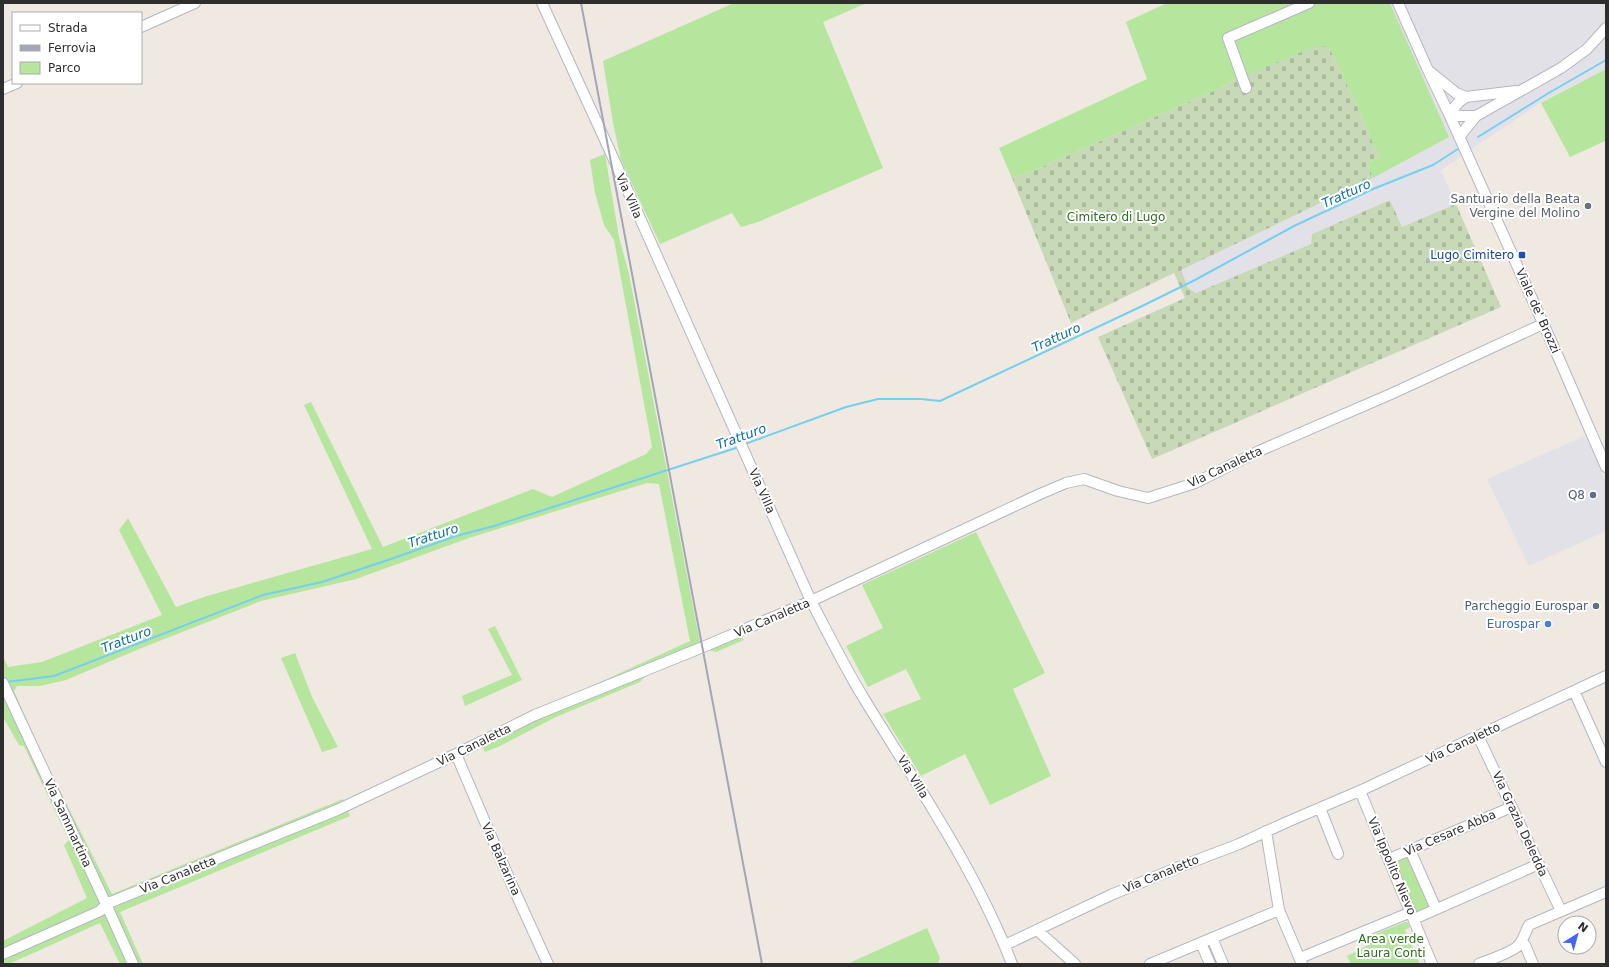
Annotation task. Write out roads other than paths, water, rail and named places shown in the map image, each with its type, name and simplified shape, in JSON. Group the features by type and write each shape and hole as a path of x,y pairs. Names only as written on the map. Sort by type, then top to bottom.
{"street":[{"path":"142,28 195,3"},
{"name":"Via Villa","path":"542,3 811,601 863,697 944,826 990,913 1012,964"},
{"path":"1246,88 1228,38 1309,3"},
{"name":"Viale de' Brozzi","path":"1398,3 1426,68 1449,114 1544,324 1606,467"},
{"path":"1459,136 1476,116 1552,73 1587,49 1606,28"},
{"path":"1426,68 1456,93 1466,97 1522,91"},
{"path":"3,89 15,84"},
{"path":"1466,97 1459,102 1449,114 1476,116"},
{"name":"Via Canaletta","path":"3,954 100,911 106,904 338,810 536,715 811,601 1066,483 1084,479 1118,491 1148,498 1195,483 1259,451 1391,394 1544,324"},
{"name":"Via Canaletto","path":"1005,945 1113,894 1239,844 1360,791 1606,676"},
{"name":"Via Sammartina","path":"4,685 133,964"},
{"path":"1574,691 1606,762"},
{"name":"Via Grazia Deledda","path":"1478,736 1561,912"},
{"name":"Via Balzarina","path":"456,754 512,885 548,964"},
{"name":"Via Ippolito Nievo","path":"1360,791 1432,964"},
{"name":"Via Cesare Abba","path":"1389,860 1512,807"},
{"path":"1320,808 1338,854"},
{"path":"1266,832 1279,910 1301,961 1412,915 1436,909 1539,864"},
{"path":"1410,850 1436,909"},
{"path":"1479,964 1517,948 1522,942 1525,931 1529,925 1606,892"},
{"path":"1150,964 1279,910"},
{"path":"1037,930 1075,964"},
{"path":"1212,938 1223,964"},
{"path":"1201,942 1210,964"},
{"path":"1522,942 1525,945 1533,964"}],"waterway":[{"name":"Tratturo","path":"1478,137 1547,94 1606,60"},
{"name":"Tratturo","path":"745,444 846,407 878,399 921,399 940,401 1195,280 1294,226 1373,189 1433,165 1458,149"},
{"name":"Tratturo","path":"6,682 54,676 263,595 322,582 456,536 494,526 739,447"}],"railway":[{"path":"581,3 762,964"}],"place":[{"name":"Santuario della Beata Vergine del Molino","path":"1588,206"},
{"name":"Lugo Cimitero","path":"1522,255"},
{"name":"Q8","path":"1593,495"},
{"name":"Parcheggio Eurospar","path":"1596,606"},
{"name":"Eurospar","path":"1548,624"}],"park label":[{"name":"Cimitero di Lugo","path":"1116,217"},
{"name":"Area verde Laura Conti","path":"1391,946"}]}
